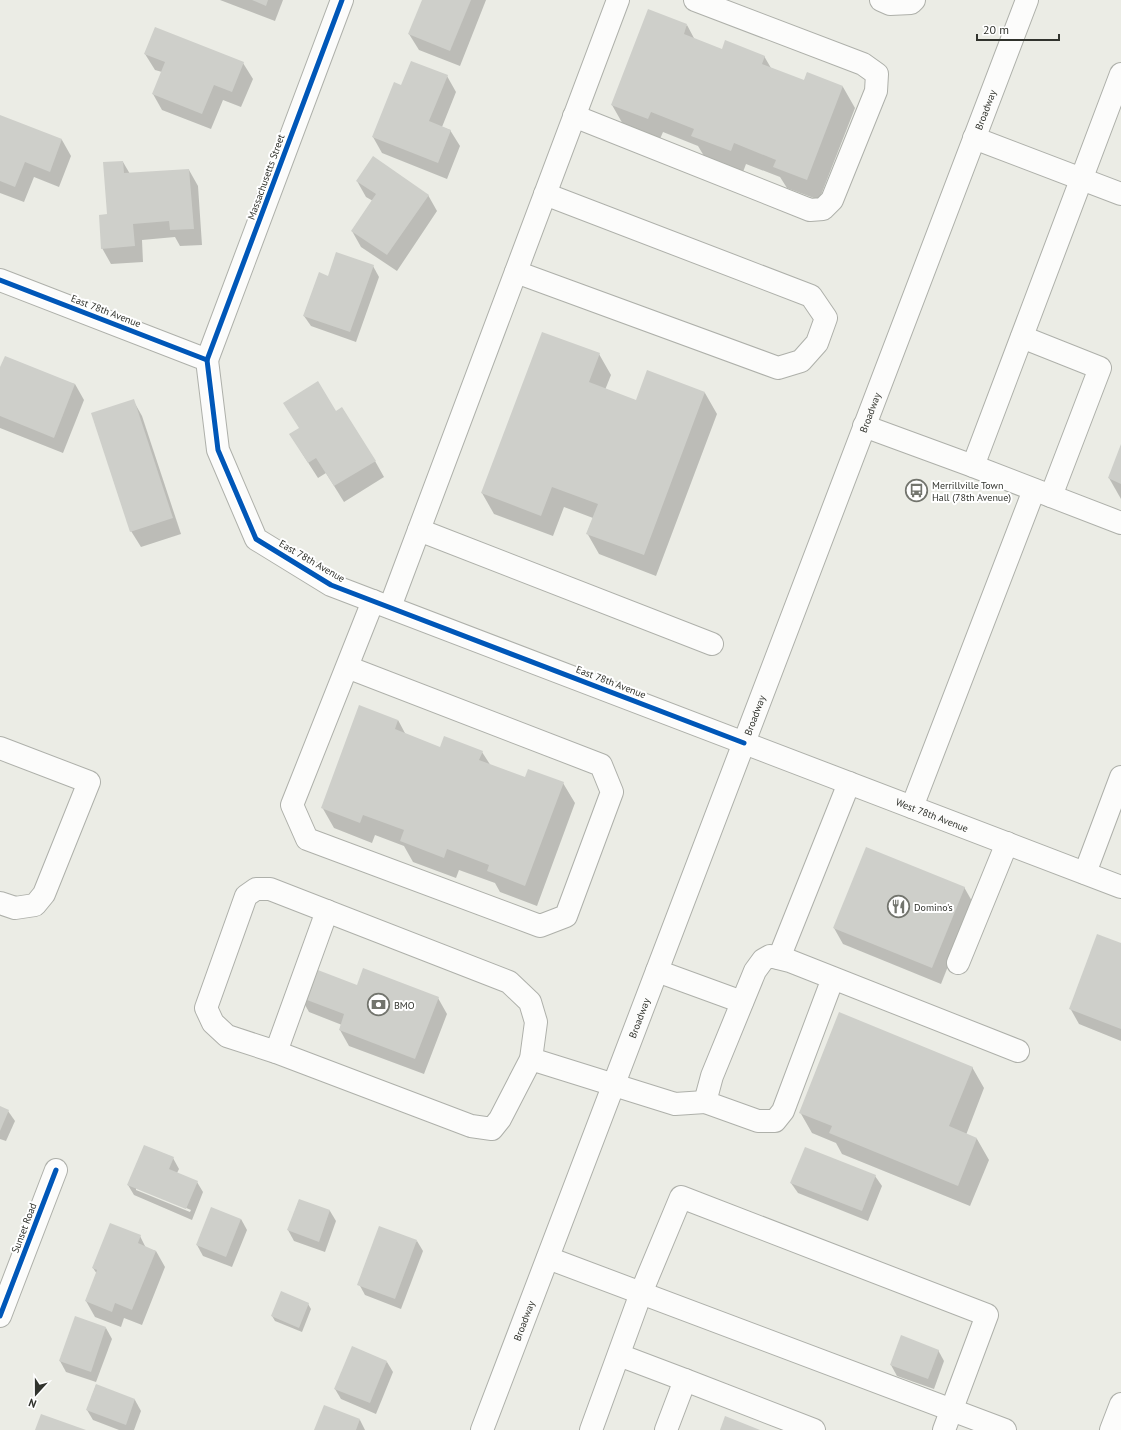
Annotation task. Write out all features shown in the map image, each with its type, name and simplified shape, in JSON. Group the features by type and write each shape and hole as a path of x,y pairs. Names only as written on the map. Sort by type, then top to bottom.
{"main road":[{"name":"Massachusetts Street","path":"207,360 342,0"},
{"path":"347,667 601,765 612,792 566,916 540,926 307,839 292,805 347,667 419,530 618,0"},
{"path":"574,116 810,210 823,209 832,200 876,91 877,74 863,64 696,0"},
{"path":"881,0 890,4 911,3 914,0"},
{"name":"Broadway","path":"482,1430 1027,0"},
{"path":"973,466 1082,178 1112,122 1121,74"},
{"path":"974,138 1121,194"},
{"path":"516,272 778,368 801,361 817,343 826,318 811,296 545,194"},
{"name":"East 78th Avenue","path":"0,280 207,360 218,450 256,539 331,585 744,743"},
{"path":"912,807 1042,493 1100,368 1022,336"},
{"path":"864,426 1121,523"},
{"path":"419,530 712,644"},
{"name":"West 78th Avenue","path":"744,743 1121,887"},
{"path":"0,748 89,782 44,894 35,905 15,908 0,903"},
{"path":"1085,873 1121,777"},
{"path":"779,958 849,783"},
{"path":"958,963 1007,843"},
{"path":"256,889 270,889 327,911 509,982 530,1002 536,1022 531,1058 500,1119 492,1129 471,1126 276,1052 227,1036 213,1023 206,1008 246,896 256,889"},
{"path":"276,1052 327,911"},
{"path":"705,1102 712,1076 755,971 763,960 770,956 790,961 1018,1051"},
{"path":"657,971 742,1002"},
{"path":"531,1058 675,1104 705,1102 758,1121 776,1121 783,1111 833,978"},
{"name":"Sunset Road","path":"0,1316 56,1170"},
{"path":"591,1430 641,1293 681,1197 987,1315 944,1430"},
{"path":"548,1258 1005,1430"},
{"path":"618,1355 814,1430"},
{"path":"666,1430 685,1380"},
{"path":"1111,1430 1121,1404"}],"building":[{"path":"252,0 268,0 266,6"},
{"path":"422,0 471,0 450,51 408,34"},
{"path":"648,9 687,24 684,34 722,49 725,40 765,56 762,64 804,80 807,72 843,86 807,180 773,167 776,160 734,143 731,151 691,136 694,129 651,112 648,119 611,105"},
{"path":"155,27 244,62 232,92 214,85 202,114 152,94 165,62 144,54"},
{"path":"411,61 448,75 429,121 451,130 438,163 372,137 394,82 401,85"},
{"path":"0,115 62,139 50,172 25,162 15,187 0,181"},
{"path":"373,156 429,195 387,255 351,231 376,194 356,181"},
{"path":"123,161 124,173 189,169 194,229 170,230 169,221 133,224 135,246 101,249 99,215 107,214 103,162"},
{"path":"336,252 374,265 350,332 303,316 319,272 328,276"},
{"path":"542,332 600,353 589,382 636,400 647,370 705,392 644,555 586,534 598,504 552,487 541,516 481,493"},
{"path":"5,356 75,384 54,438 0,416 0,367"},
{"path":"318,381 336,411 342,407 376,461 334,486 316,458 308,463 289,434 299,428 283,403"},
{"path":"134,399 173,518 130,532 91,413"},
{"path":"1121,444 1121,484 1108,478"},
{"path":"359,705 398,720 395,729 440,747 444,736 483,751 479,760 525,777 528,769 564,782 525,886 487,871 489,865 447,849 444,858 400,841 404,830 363,815 360,823 321,808"},
{"name":"Domino's","path":"866,847 965,887 932,968 833,928"},
{"path":"1097,934 1121,943 1121,1029 1069,1009"},
{"name":"BMO","path":"310,967 357,985 363,968 439,997 415,1059 339,1030 344,1014 299,997"},
{"path":"839,1012 973,1067 949,1126 977,1138 958,1186 829,1133 832,1126 799,1113"},
{"path":"0,1106 9,1110 0,1131"},
{"path":"144,1145 174,1157 169,1169 198,1181 186,1209 127,1185"},
{"path":"805,1147 876,1175 862,1211 790,1183"},
{"path":"299,1199 330,1210 319,1242 287,1230"},
{"path":"211,1207 241,1219 226,1257 196,1245"},
{"path":"110,1223 141,1235 138,1243 156,1251 132,1310 115,1303 112,1312 85,1301 97,1270 92,1268"},
{"path":"379,1226 417,1240 395,1299 357,1285"},
{"path":"281,1291 309,1303 299,1328 271,1316"},
{"path":"75,1316 106,1327 91,1372 59,1361"},
{"path":"901,1335 939,1350 928,1379 890,1365"},
{"path":"352,1346 387,1361 370,1403 334,1389"},
{"path":"96,1384 135,1399 126,1425 86,1410"},
{"path":"324,1405 360,1419 356,1430 314,1430"},
{"path":"41,1414 86,1430 35,1430"},
{"path":"725,1416 760,1430 720,1430"}],"cycle path":[{"path":"207,360 342,0"},
{"path":"0,280 207,360 218,450 256,539 331,585 744,743"},
{"path":"0,1316 56,1170"}],"place":[{"name":"Merrillville Town Hall (78th Avenue)","path":"917,491"},
{"name":"Domino's","path":"899,907"},
{"name":"BMO","path":"379,1005"}]}
